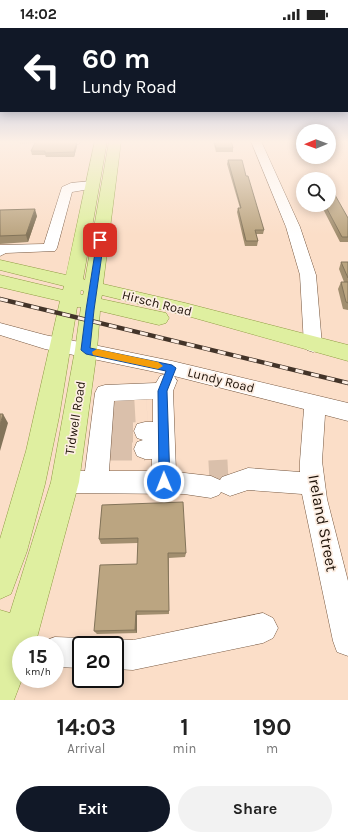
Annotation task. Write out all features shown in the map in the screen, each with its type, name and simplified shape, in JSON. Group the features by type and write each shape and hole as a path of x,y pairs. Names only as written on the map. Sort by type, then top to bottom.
{"main road":[{"name":"Tidwell Road","path":"100,172 100,185"},
{"name":"Tidwell Road","path":"15,636 65,482 74,348 66,315 82,293 100,185 104,172"},
{"name":"Hirsch Road","path":"0,265 82,293"},
{"name":"Hirsch Road","path":"0,281 185,309 348,353"},
{"name":"Tidwell Road","path":"0,583 11,552 40,446 74,348"},
{"name":"Tidwell Road","path":"0,688 12,647"}],"street":[{"path":"269,172 293,228 308,275 314,345"},
{"path":"0,252 2,249 50,248 66,190 71,187 100,185"},
{"name":"Lundy Road","path":"0,329 74,348 172,368 348,412"},
{"path":"172,368 156,424 174,482"},
{"path":"96,482 106,431 105,392 156,424"},
{"name":"Ireland Street","path":"315,403 311,461 315,499 348,642"},
{"path":"65,482 174,482 225,479 313,484"},
{"path":"124,654 134,655 263,628"}],"building":[{"path":"231,172 245,172 246,176 248,176 264,230 255,230 258,241 246,241 238,208 241,208"},
{"path":"336,197 348,218 348,237 342,237 329,212 336,212"},
{"path":"35,209 26,235 0,236 0,210"},
{"path":"341,262 348,262 348,278"},
{"path":"341,282 348,282 348,303 346,302"},
{"path":"0,414 3,414 0,425"},
{"path":"183,502 186,553 168,553 169,611 136,611 135,630 94,631 100,565 137,564 138,538 99,539 102,505"}],"tunnel":[{"path":"112,412 147,410"},
{"path":"110,431 145,431"},
{"path":"109,449 145,449"},
{"path":"209,472 228,471"}],"railway":[{"path":"0,299 348,383"}],"slow traffic":[{"path":"97,352 158,366"}],"route":[{"path":"100,240 88,320 86,350 172,368 163,391 164,482"}]}
